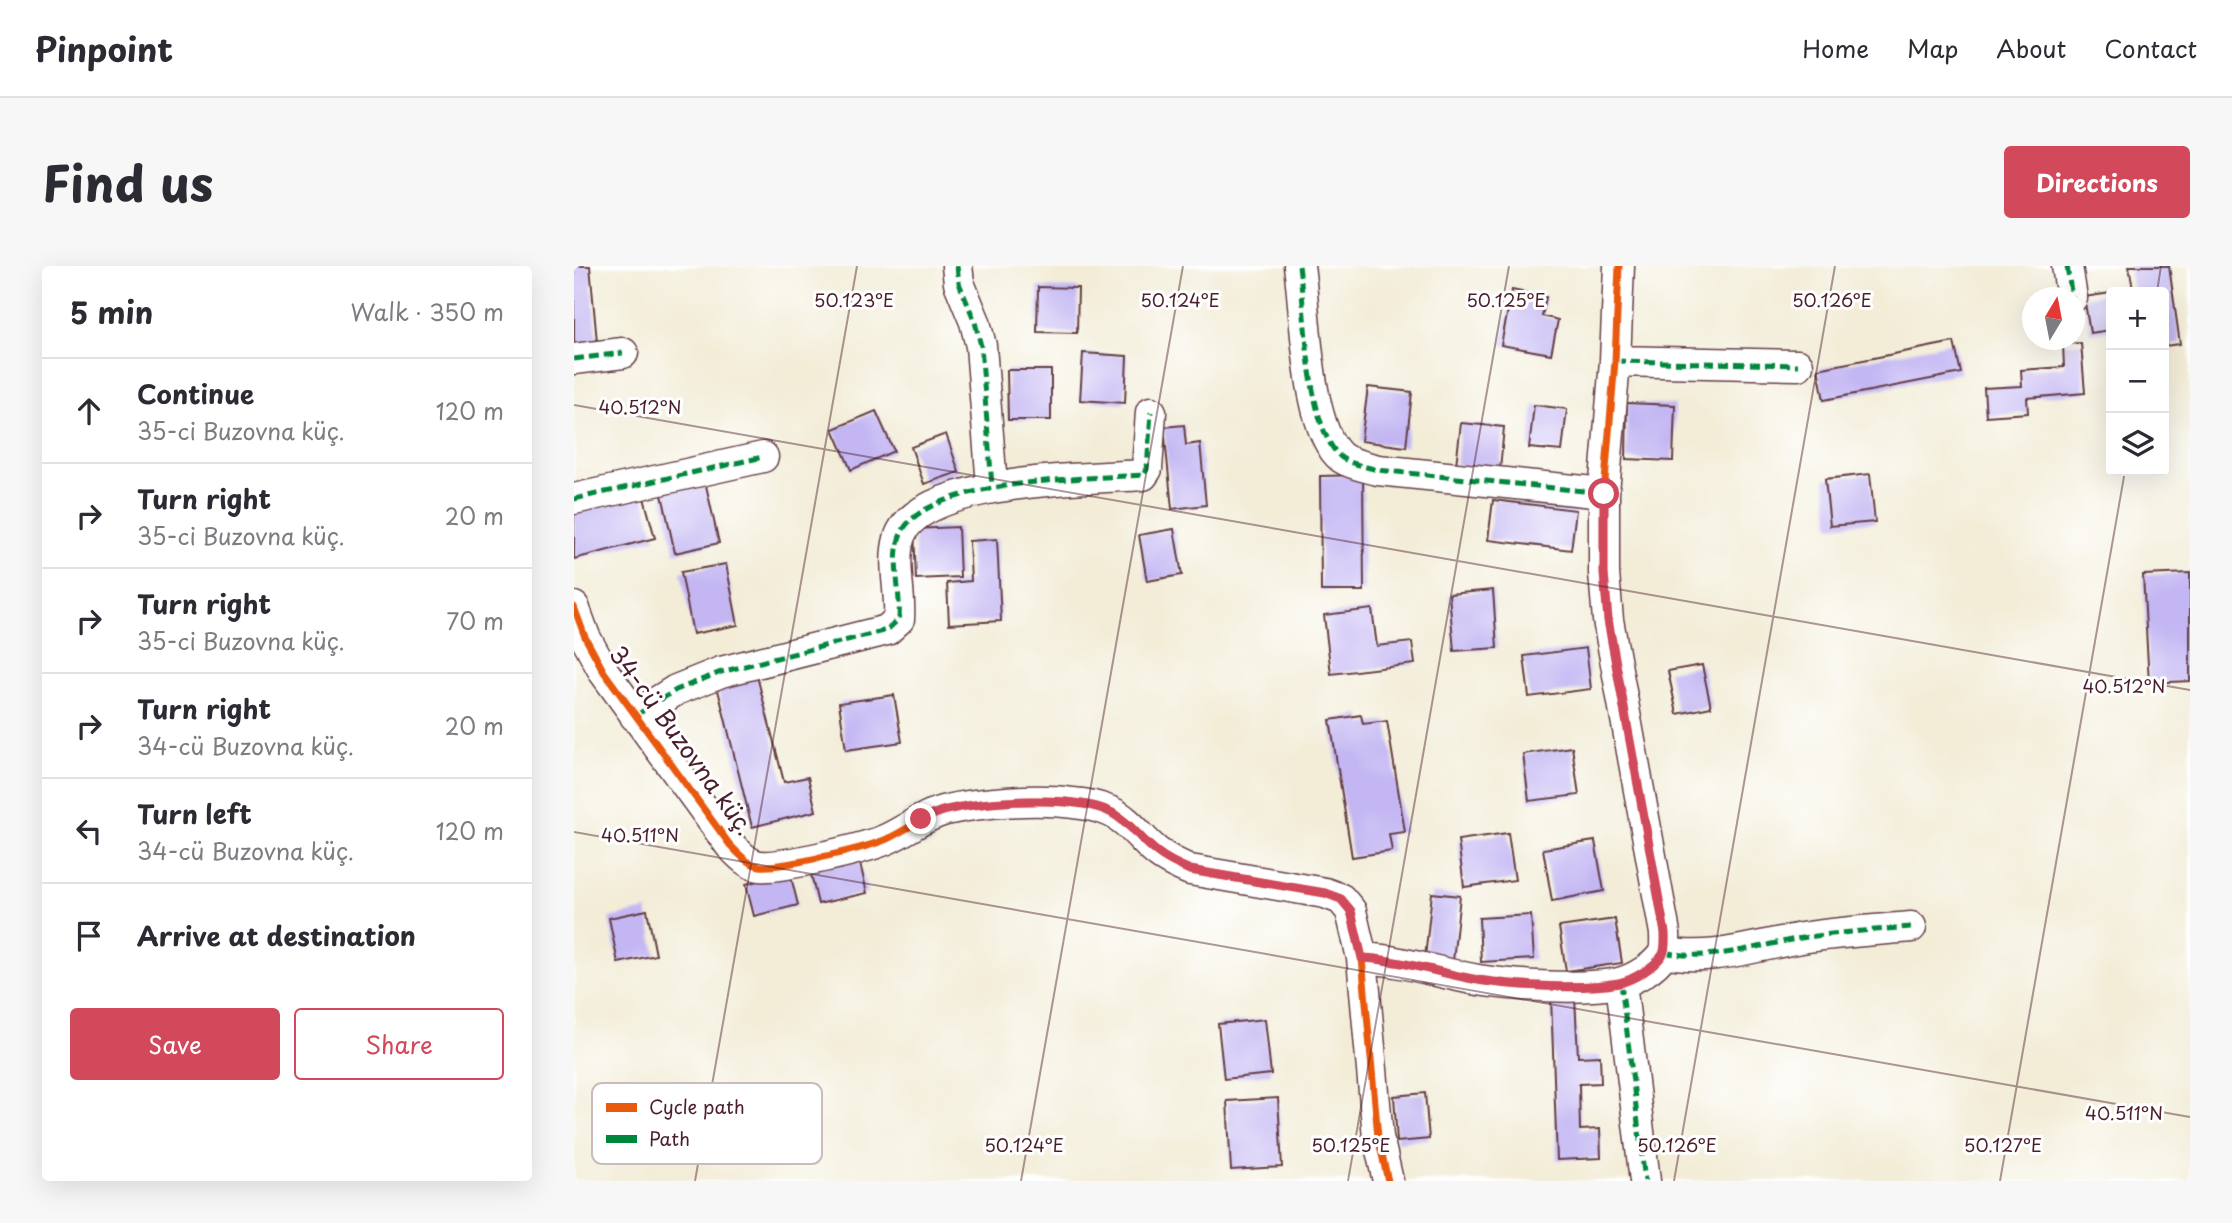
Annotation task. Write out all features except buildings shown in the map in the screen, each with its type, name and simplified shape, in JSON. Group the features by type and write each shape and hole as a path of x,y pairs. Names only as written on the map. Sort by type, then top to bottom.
{"street":[{"path":"957,266 959,283 975,322 981,346 992,486"},
{"path":"1299,266 1312,383 1320,423 1331,447 1344,460 1378,470 1604,494"},
{"path":"1362,958 1392,960 1505,984 1583,986 1621,983 1650,968 1664,952 1665,933 1608,620 1604,573 1604,494 1615,361 1619,266"},
{"path":"2067,266 2070,287"},
{"path":"574,359 623,353"},
{"path":"1615,361 1798,365"},
{"path":"635,716 676,690 722,672 887,629 899,619 899,538 906,524 916,514 937,502 992,486 1143,475 1147,469 1151,412"},
{"path":"574,499 763,457"},
{"name":"34-cü Buzovna küç.","path":"574,607 592,653 635,716 730,845 742,858 758,866 777,865 865,846 888,839 921,819 945,810 1046,800 1109,811 1123,820 1157,852 1190,870 1325,893 1341,899 1351,911 1362,958 1378,1137 1388,1181"},
{"path":"1664,952 1682,956 1705,956 1808,937 1911,927"},
{"path":"1621,983 1645,1181"}],"marked path":[{"path":"957,266 959,283 975,322 981,346 992,486"},
{"path":"1299,266 1314,397 1330,444 1342,458 1378,470 1604,493"},
{"path":"2067,266 2070,287"},
{"path":"574,359 623,353"},
{"path":"1615,361 1798,365"},
{"path":"635,716 676,690 721,672 887,630 899,619 897,549 899,539 912,519 937,504 969,493 1047,481 1143,475 1147,469 1151,412"},
{"path":"574,499 763,457"},
{"path":"1664,952 1682,955 1718,954 1808,937 1911,927"},
{"path":"1621,983 1645,1181"}],"cycle path":[{"path":"1362,958 1391,961 1493,982 1586,986 1619,983 1631,979 1649,968 1664,952 1665,933 1608,620 1604,573 1604,493 1615,361 1619,266"},
{"path":"574,607 585,637 604,672 730,845 743,858 756,865 786,864 863,847 889,838 946,810 976,805 1043,801 1077,803 1116,815 1161,855 1190,870 1325,893 1341,899 1351,911 1362,958 1378,1137 1388,1181"}],"route":[{"path":"921,819 945,810 984,805 1046,800 1075,803 1109,811 1123,820 1157,852 1190,870 1325,893 1341,899 1351,911 1362,958 1392,960 1505,984 1583,986 1621,983 1650,968 1664,952 1665,933 1608,620 1604,573 1604,494"}]}
